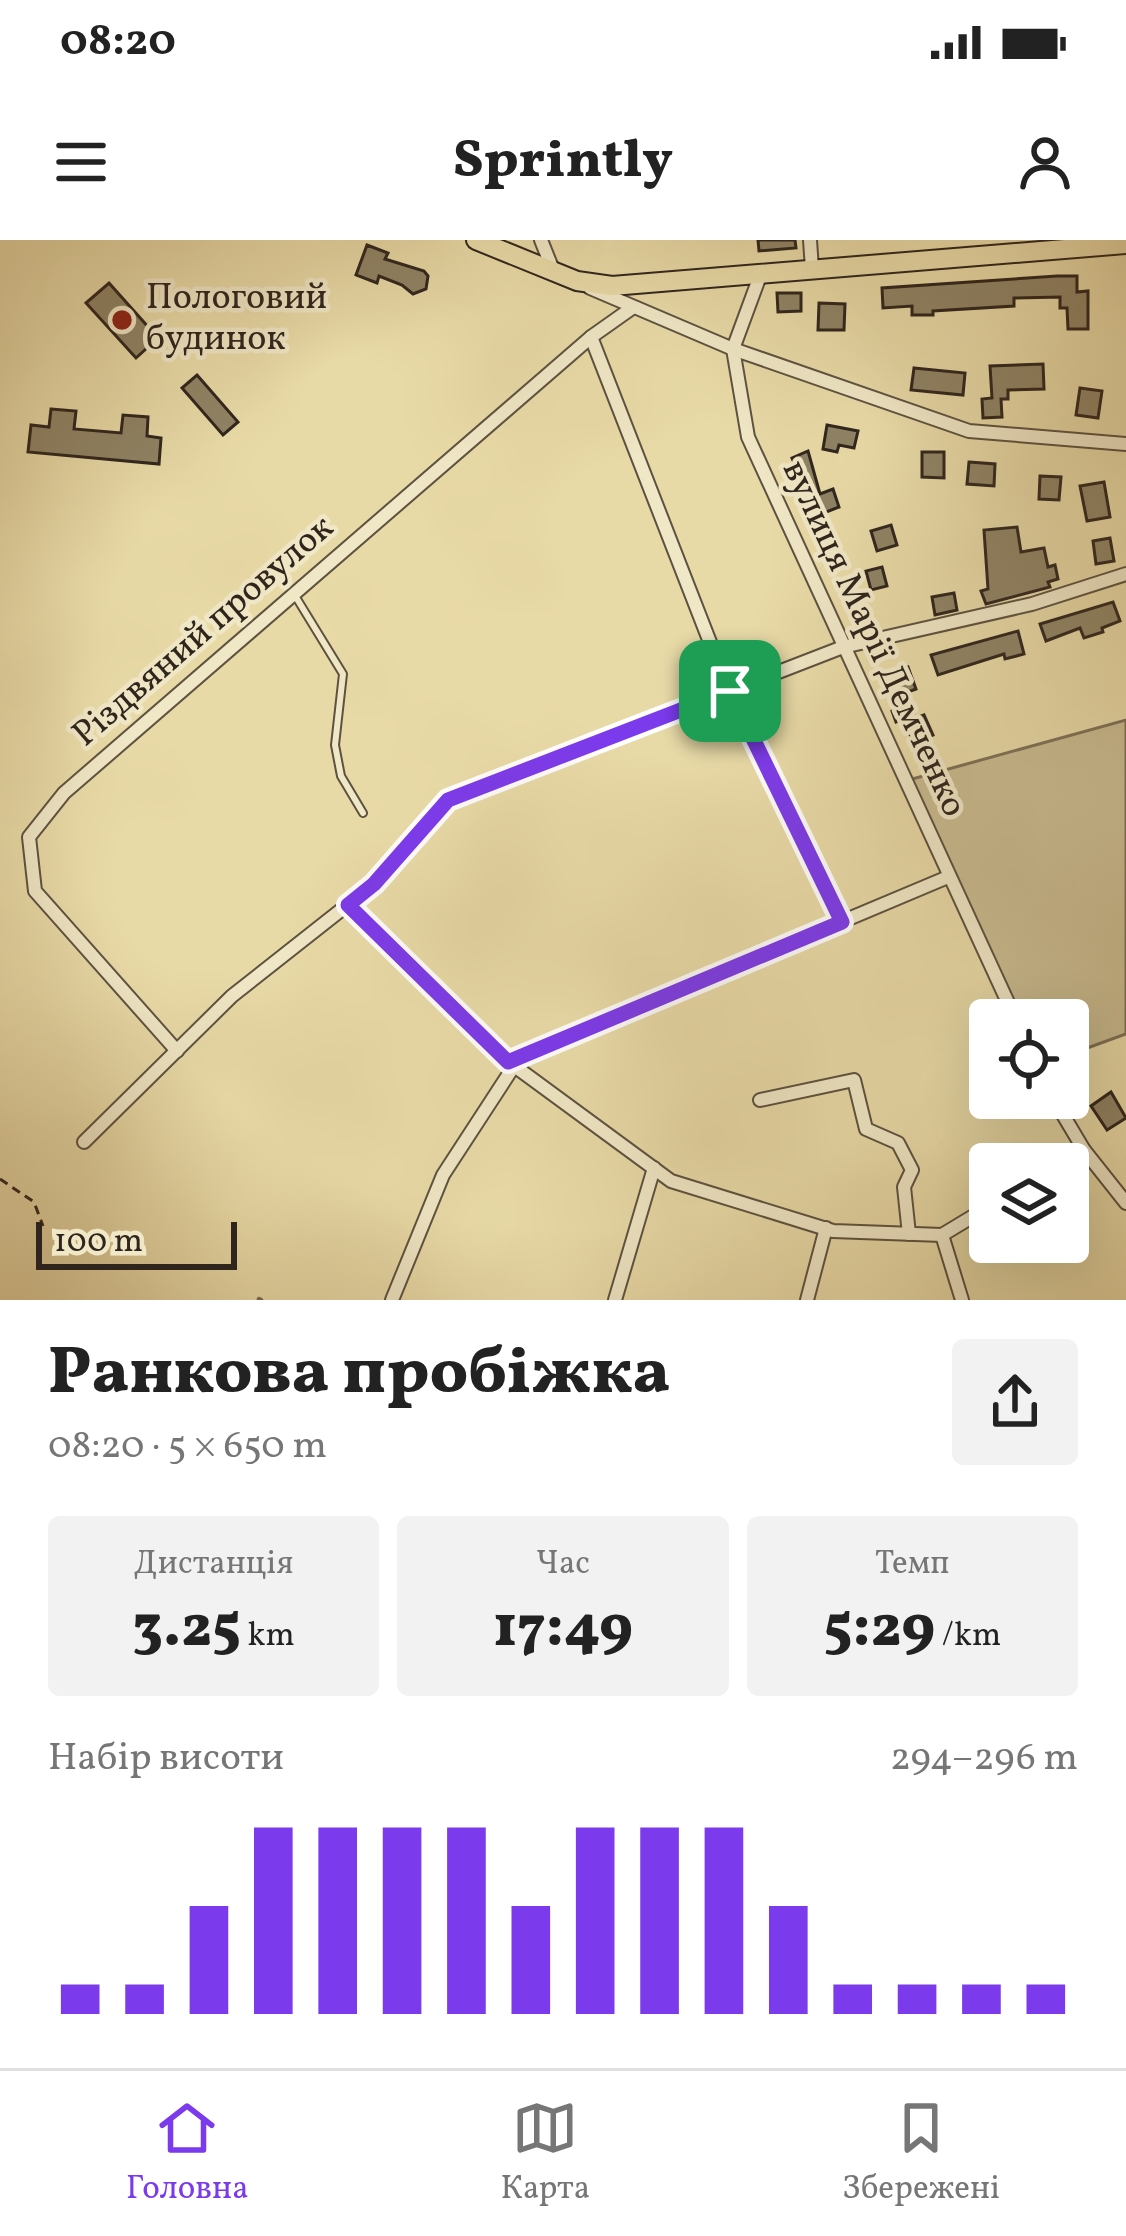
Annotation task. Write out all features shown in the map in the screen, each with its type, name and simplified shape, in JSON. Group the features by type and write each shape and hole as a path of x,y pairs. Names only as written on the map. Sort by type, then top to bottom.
{"main road":[{"path":"476,240 577,281 612,286 1126,244"}],"street":[{"path":"541,240 553,270"},
{"path":"810,240 812,269"},
{"name":"вулиця Марії Демченко","path":"761,273 733,349 748,437 1006,999"},
{"path":"577,281 733,349 970,431 1126,444"},
{"name":"Різдвяний провулок","path":"177,1051 35,891 29,837 64,793 591,337 632,308"},
{"path":"591,337 730,691 842,922"},
{"path":"84,1142 232,996 374,884 448,800 843,647 1032,604 1126,574"},
{"path":"392,1300 443,1175 511,1064 949,877"},
{"path":"348,905 511,1064 671,1181 826,1228 942,1235 969,1219"},
{"path":"760,1100 854,1080 866,1129 898,1143 912,1170 904,1187 909,1234"},
{"path":"1089,1156 1126,1203"},
{"path":"615,1300 654,1168"},
{"path":"806,1300 826,1228"},
{"path":"942,1235 962,1300"}],"lane":[{"path":"294,594 343,674 334,746 341,776 363,813"}],"path":[{"path":"0,1179 34,1202 43,1226"}],"shaded area":[{"path":"1126,720 1126,1034 1089,1047 1089,999 1007,999 905,781"}],"building":[{"path":"758,240 795,240 796,248 759,251"},
{"path":"367,245 388,253 385,259 424,271 426,289 413,294 379,276 377,283 356,275"},
{"path":"1077,276 1077,292 1088,291 1088,329 1068,329 1067,308 1060,308 1060,297 1014,298 1014,306 933,311 933,315 912,315 912,306 883,308 882,288"},
{"name":"Пологовий будинок","path":"109,283 158,338 136,358 86,303"},
{"path":"777,293 801,293 801,311 778,312"},
{"path":"819,303 845,304 844,330 818,330"},
{"path":"1043,364 1044,389 1008,390 1008,399 1001,399 1002,417 983,418 982,399 992,398 990,366"},
{"path":"914,368 965,373 963,395 911,390"},
{"name":"Пологовий будинок","path":"197,375 238,422 223,435 182,388"},
{"path":"1080,388 1102,391 1098,418 1076,415"},
{"path":"51,409 76,411 74,429 121,433 123,415 148,417 147,436 161,438 159,464 28,452 31,425 49,427"},
{"path":"827,425 858,431 854,448 823,449"},
{"path":"808,451 820,494 833,489 839,507 816,516 792,458"},
{"path":"922,452 944,452 944,478 922,477"},
{"path":"969,462 995,464 994,486 967,484"},
{"path":"1040,476 1061,477 1059,500 1039,499"},
{"path":"1104,482 1110,517 1087,521 1080,486"},
{"path":"891,525 897,545 877,551 871,531"},
{"path":"1017,527 1021,552 1044,548 1048,567 1055,565 1058,579 1048,582 1050,587 986,604 981,591 988,589 984,530"},
{"path":"1110,538 1114,561 1096,564 1093,541"},
{"path":"882,567 887,586 871,590 866,571"},
{"path":"954,593 957,610 935,615 932,597"},
{"path":"1113,602 1120,621 1102,628 1103,632 1084,638 1080,628 1046,641 1040,624"},
{"path":"1018,631 1024,654 1005,659 1004,654 938,675 931,655"},
{"path":"908,667 916,689 905,693 916,718 924,715 933,735 914,744 903,719 896,722 892,711 900,707 889,674"},
{"path":"1111,1092 1126,1118 1107,1130 1091,1106"}],"place":[{"name":"Пологовий будинок","path":"122,320"}],"route":[{"path":"730,691 842,922 508,1062 348,905 374,884 448,800 730,691"}]}
